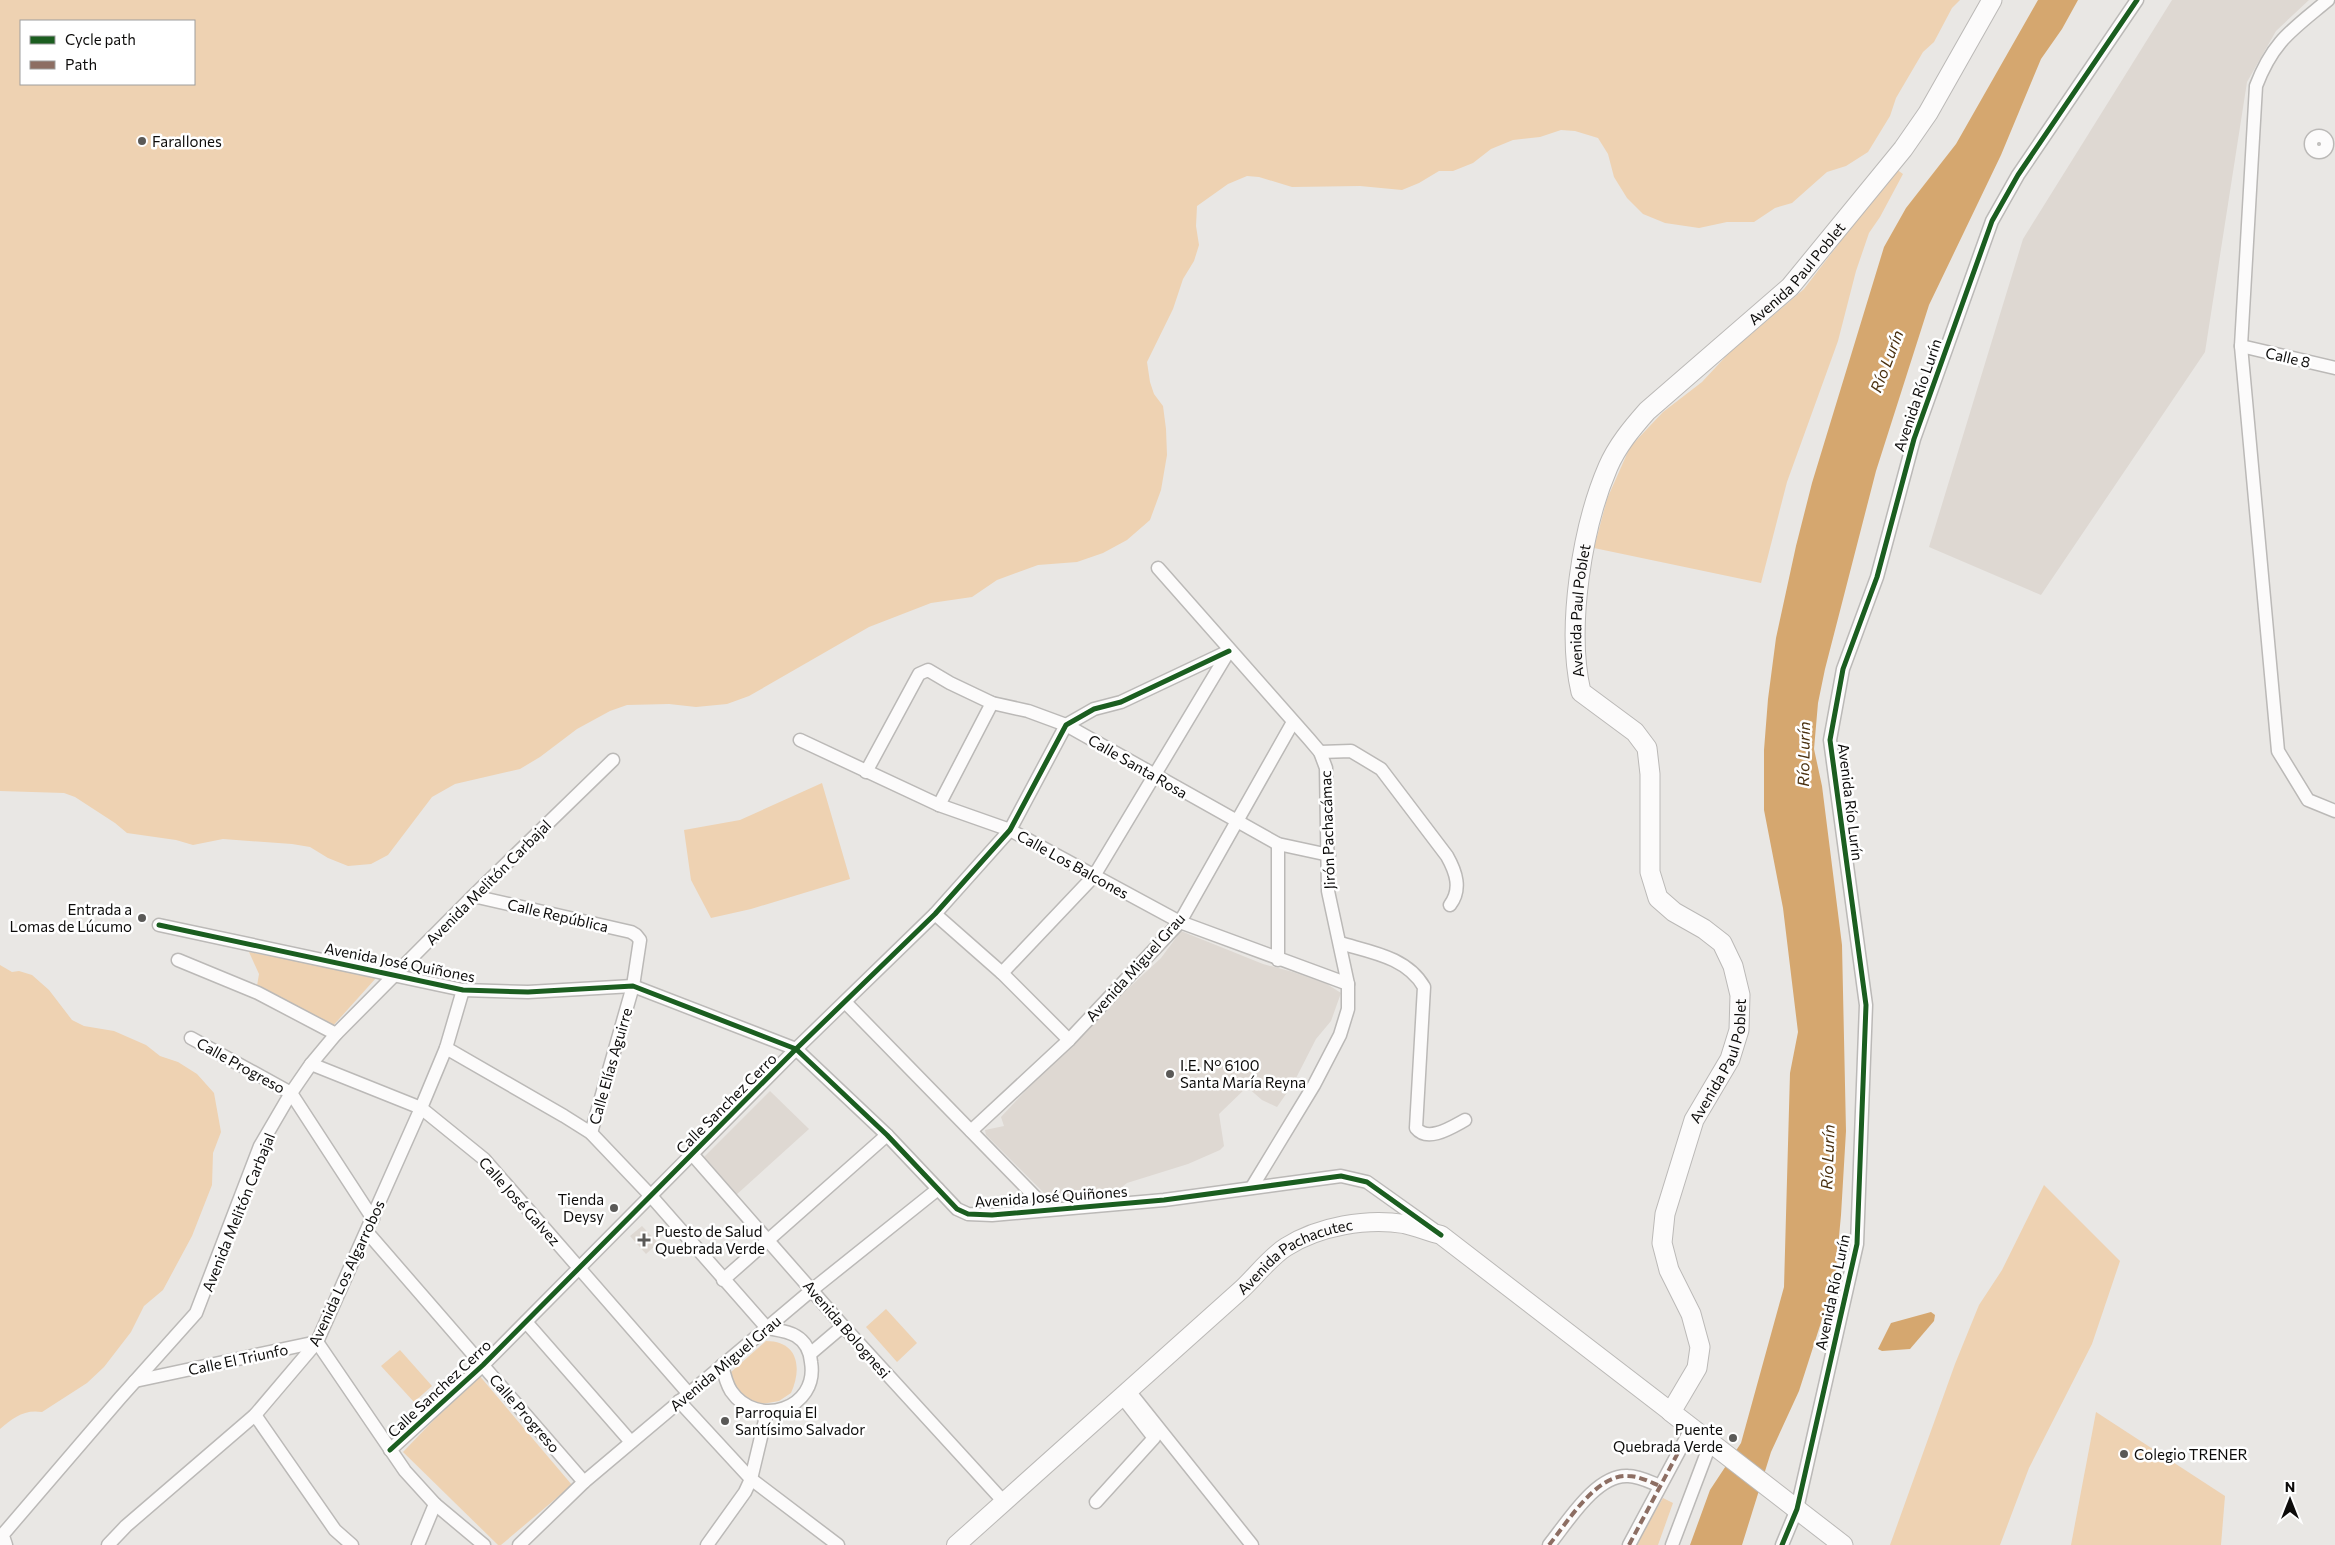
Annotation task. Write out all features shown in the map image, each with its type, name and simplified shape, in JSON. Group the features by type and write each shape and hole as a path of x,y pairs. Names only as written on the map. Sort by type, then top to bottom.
{"main road":[{"name":"Avenida Paul Poblet","path":"1671,1412 1697,1368 1700,1347 1691,1314 1669,1270 1662,1243 1665,1214 1694,1120 1730,1059 1739,1030 1740,994 1733,966 1722,943 1704,929 1674,912 1658,898 1650,872 1650,774 1647,748 1636,732 1581,692 1575,668 1574,642 1590,516 1608,466 1627,434 1647,411 1790,287 1902,149 1928,113 1992,0"},
{"name":"Avenida Pachacutec","path":"956,1545 1242,1289 1285,1247 1314,1233 1350,1225 1375,1223 1404,1224 1441,1235 1671,1412"},
{"path":"1671,1412 1842,1545"}],"street":[{"name":"Avenida Río Lurín","path":"1782,1545 1857,1244 1866,1005 1830,740 1843,669 1877,577 1914,439 1992,221 2018,175 2137,0"},
{"path":"2328,0 2273,49 2256,86 2241,346 2278,751 2308,800 2335,811"},
{"name":"Calle 8","path":"2241,346 2335,368"},
{"name":"Jirón Pachacámac","path":"1158,568 1229,651 1320,752 1326,768 1329,855 1328,891 1348,984 1348,1009 1340,1034 1314,1085 1252,1187"},
{"path":"1066,725 1094,709 1120,702 1229,651"},
{"path":"1002,973 1094,876 1229,651"},
{"name":"Calle Santa Rosa","path":"866,772 919,674 928,670 992,703 1028,710 1066,725 1278,844 1329,855"},
{"path":"939,805 992,703"},
{"name":"Avenida Miguel Grau","path":"971,1131 1069,1040 1180,922 1293,722"},
{"name":"Calle Sanchez Cerro","path":"390,1450 483,1366 796,1050 935,914 1010,830 1066,725"},
{"name":"Calle Los Balcones","path":"800,740 939,805 1010,830 1180,922 1278,960 1348,984"},
{"path":"1320,752 1350,752 1381,768 1447,856 1455,871 1457,887 1450,905"},
{"name":"Avenida Melitón Carbajal","path":"6,1545 3,1536 5,1532 196,1313 260,1146 291,1093 311,1064 336,1034 473,896 613,760"},
{"path":"1278,844 1278,960"},
{"name":"Calle República","path":"473,896 631,932 640,940"},
{"path":"935,914 1002,973 1069,1040"},
{"name":"Avenida José Quiñones","path":"159,925 463,990 528,992 633,986 796,1050 887,1135 957,1208 968,1214 992,1215 1164,1200 1341,1176 1356,1178 1381,1190 1441,1235"},
{"name":"Calle Elías Aguirre","path":"591,1134 633,986 640,940"},
{"path":"1340,943 1398,961 1418,975 1424,986 1416,1128 1420,1133 1428,1135 1442,1132 1465,1120"},
{"path":"178,960 258,992 336,1034"},
{"name":"Avenida Los Algarrobos","path":"108,1545 126,1526 255,1416 317,1342 422,1108 446,1048 463,990"},
{"path":"845,1002 1047,1209"},
{"name":"Calle Progreso","path":"191,1038 291,1093 373,1219"},
{"path":"446,1048 564,1116 591,1134 651,1196 767,1328 795,1335 804,1342 810,1354 812,1368 810,1382 804,1394 793,1404 781,1410 767,1412 753,1409 740,1402 730,1390 722,1366"},
{"name":"Calle José Galvez","path":"311,1064 422,1108 484,1159 579,1268 750,1479 838,1545"},
{"path":"723,1280 767,1239 887,1135"},
{"name":"Avenida Bolognesi","path":"692,1154 813,1289 843,1326 1004,1502"},
{"name":"Avenida Miguel Grau","path":"520,1545 584,1482 813,1289 938,1189"},
{"name":"Calle Progreso","path":"367,1232 584,1482"},
{"path":"526,1322 631,1442"},
{"path":"810,1354 843,1326"},
{"path":"317,1342 405,1471 435,1504 484,1545"},
{"name":"Calle El Triunfo","path":"136,1381 317,1342"},
{"path":"1096,1502 1154,1438 1126,1394"},
{"path":"1126,1394 1252,1545"},
{"path":"707,1545 745,1492 767,1412"},
{"path":"255,1416 335,1530 352,1545"},
{"path":"1629,1545 1692,1427"},
{"path":"1672,1545 1715,1446"},
{"path":"1549,1545 1595,1490 1610,1479 1634,1476 1660,1486"},
{"path":"418,1545 435,1504"}],"shaded area":[{"path":"0,0 1960,0 1952,8 1934,42 1923,52 1896,98 1890,116 1868,152 1846,166 1827,172 1792,203 1775,208 1754,222 1727,222 1699,228 1665,223 1643,214 1627,198 1614,177 1608,154 1598,138 1575,131 1561,130 1540,137 1513,140 1491,149 1473,163 1453,171 1439,171 1419,183 1402,190 1360,186 1292,187 1259,177 1247,176 1228,184 1197,206 1196,226 1199,245 1194,261 1183,279 1173,309 1147,362 1154,394 1163,406 1167,455 1161,490 1150,520 1127,540 1103,553 1077,562 1038,565 997,580 972,597 931,603 869,627 749,696 727,704 696,707 669,704 627,705 610,711 577,729 540,757 520,769 455,784 432,797 388,855 371,864 348,866 328,858 310,847 292,844 223,839 193,845 176,840 127,833 75,797 64,793 0,791"},
{"path":"2172,0 2309,0 2276,31 2247,82 2205,352 2041,595 1929,547 2023,239"},
{"path":"1896,169 1903,174 1880,217 1869,233 1856,271 1838,341 1787,482 1761,583 1594,548 1607,499 1630,447 1663,412 1702,382 1729,353 1804,289"},
{"path":"822,783 850,879 751,909 711,918 691,880 684,830 740,820"},
{"name":"I.E. N° 6100 Santa María Reyna","path":"1181,931 1263,964 1327,984 1341,993 1331,1021 1316,1039 1293,1084 1277,1107 1262,1100 1247,1087 1219,1114 1224,1146 1220,1150 1188,1164 1127,1183 1112,1195 1052,1201 986,1135 985,1130 1004,1126 1001,1117 1076,1037 1161,958"},
{"path":"249,952 375,976 376,978 331,1028 257,986 259,974"},
{"path":"0,965 12,972 19,971 32,975 49,990 72,1020 84,1026 114,1031 146,1045 160,1056 178,1062 197,1074 214,1093 221,1132 213,1153 212,1185 192,1236 163,1290 144,1306 131,1332 104,1367 87,1383 42,1412 24,1413 0,1429"},
{"path":"770,1091 809,1129 735,1196 702,1159"},
{"path":"2044,1185 2120,1261 2092,1344 2029,1468 2000,1545 1890,1545 1955,1364 1979,1305 2002,1270"},
{"name":"Puesto de Salud Quebrada Verde","path":"642,1226 658,1243 646,1254 630,1236"},
{"path":"886,1309 917,1343 897,1362 866,1327"},
{"path":"766,1341 777,1342 791,1351 797,1366 796,1375 791,1393 779,1401 756,1405 735,1387 731,1378 731,1372"},
{"path":"400,1350 432,1386 414,1402 381,1366"},
{"path":"478,1374 572,1485 501,1545 498,1545 403,1452"},
{"name":"Colegio TRENER","path":"2096,1412 2225,1496 2221,1545 2071,1545"},
{"path":"1663,1498 1673,1503 1658,1545 1635,1545"}],"water":[{"name":"Río Lurín","path":"2038,0 2078,0 2062,29 2041,59 2001,155 1929,305 1876,471 1818,703 1814,749 1822,786 1842,945 1846,1131 1835,1279 1799,1391 1771,1452 1742,1545 1690,1545 1710,1490 1741,1443 1784,1287 1790,1073 1798,1032 1783,908 1764,810 1764,750 1776,638 1796,546 1812,483 1884,247 1906,208 1956,144"},
{"path":"1931,1312 1935,1315 1934,1321 1910,1349 1882,1351 1878,1349 1891,1323"}],"marked path":[{"path":"1629,1545 1680,1449"},
{"path":"1549,1545 1583,1502 1594,1491 1616,1477 1632,1476 1660,1486"}],"cycle path":[{"path":"1782,1545 1797,1509 1857,1244 1866,1005 1830,740 1843,669 1877,577 1914,439 1992,221 2018,175 2137,0"},
{"path":"390,1450 483,1365 796,1049 935,914 1010,830 1066,725 1094,709 1121,702 1229,651"},
{"path":"159,925 463,990 528,992 633,986 796,1049 887,1135 957,1209 968,1214 992,1215 1164,1200 1341,1176 1367,1182 1441,1235"}],"place":[{"name":"Farallones","path":"142,141"},
{"name":"Entrada a Lomas de Lúcumo","path":"142,918"},
{"name":"I.E. N° 6100 Santa María Reyna","path":"1170,1074"},
{"name":"Tienda Deysy","path":"614,1208"},
{"name":"Puesto de Salud Quebrada Verde","path":"644,1240"},
{"name":"Parroquia El Santísimo Salvador","path":"725,1421"},
{"name":"Puente Quebrada Verde","path":"1733,1438"},
{"name":"Colegio TRENER","path":"2124,1454"}]}
